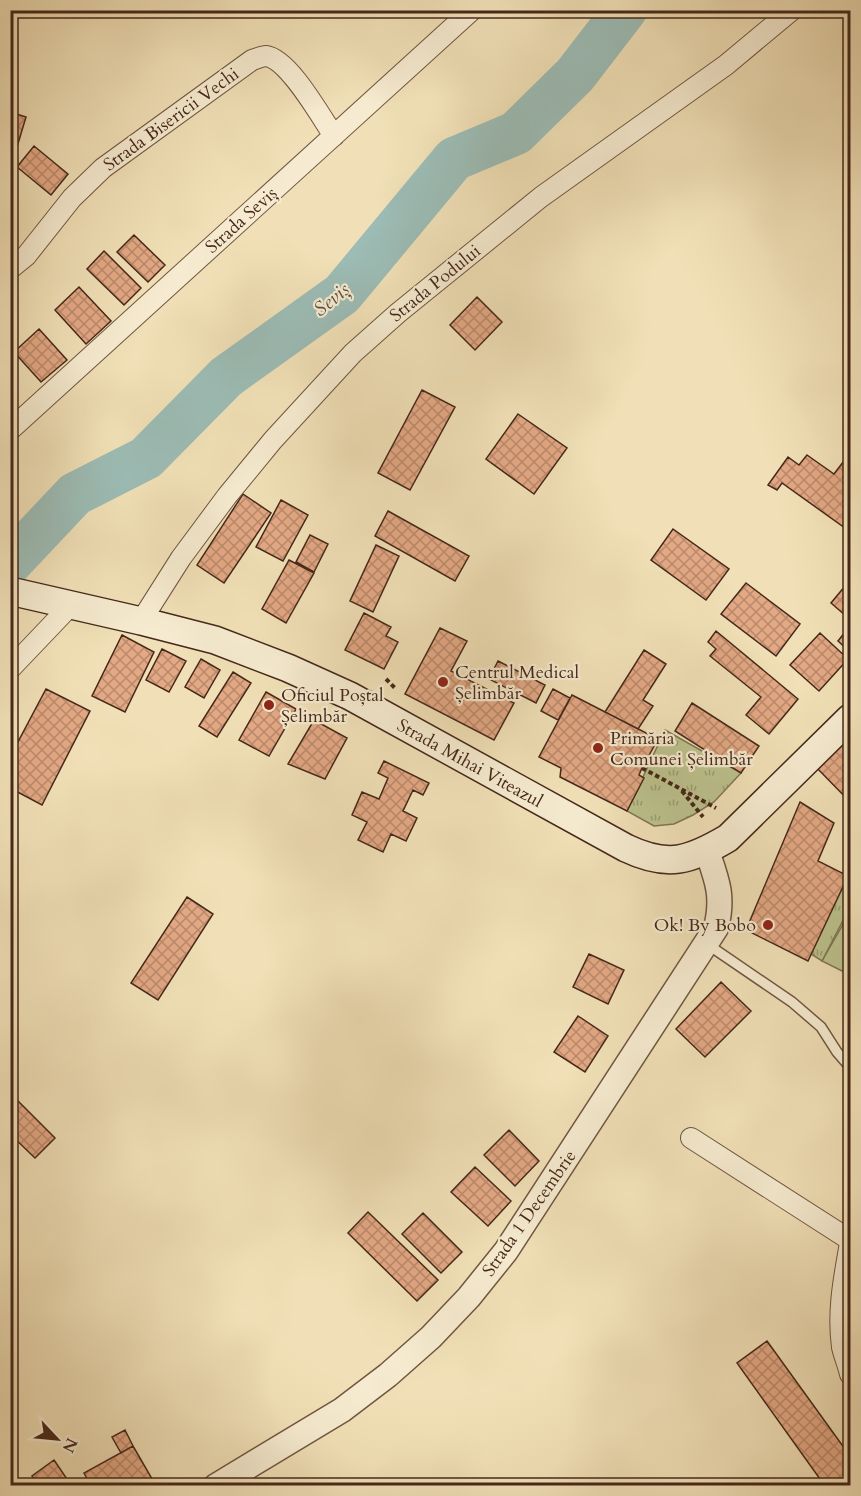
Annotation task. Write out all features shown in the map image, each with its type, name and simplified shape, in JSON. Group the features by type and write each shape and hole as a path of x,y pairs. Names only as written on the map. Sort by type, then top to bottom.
{"main road":[{"name":"Strada Mihai Viteazul","path":"22,594 214,640 288,668 350,696 643,856 659,860 679,860 707,851 728,838 850,718"}],"street":[{"name":"Strada Seviș","path":"10,430 471,10"},
{"name":"Strada Podului","path":"141,621 182,558 227,496 273,440 353,353 398,313 541,197 726,65 792,10"},
{"name":"Strada Bisericii Vechi","path":"10,269 26,256 72,198 103,168 252,60 265,56 279,61 297,80 334,136"},
{"path":"10,669 71,605"},
{"name":"Strada 1 Decembrie","path":"216,1485 342,1410 388,1375 431,1337 469,1297 506,1251 716,928 720,911 719,885 707,851"},
{"path":"691,1138 850,1241 841,1295 840,1326 842,1349 850,1374"}],"lane":[{"path":"707,944 792,1002 820,1027 850,1067"}],"path":[{"path":"386,678 396,689"},
{"path":"642,768 716,808"},
{"path":"680,788 703,817"}],"green space":[{"path":"665,730 741,773 714,802 693,815 674,824 654,826 627,811"},
{"path":"850,864 850,907 822,961 811,954"},
{"path":"850,912 850,975 822,961"}],"building":[{"path":"10,112 26,117 11,167 10,167"},
{"path":"34,146 68,174 51,195 17,167"},
{"path":"134,235 165,265 148,282 117,252"},
{"path":"104,251 141,288 124,305 87,269"},
{"path":"79,287 111,321 86,344 55,310"},
{"path":"477,297 502,322 475,350 450,325"},
{"path":"39,329 67,360 41,382 14,352"},
{"path":"422,390 455,407 410,490 378,473"},
{"path":"518,414 567,448 534,494 486,459"},
{"path":"807,455 834,474 847,457 850,460 850,526 848,524 845,528 782,483 777,490 768,485 788,457 799,465"},
{"path":"243,494 271,513 224,583 197,565"},
{"path":"281,500 308,515 283,561 256,547"},
{"path":"388,511 469,556 455,581 375,536"},
{"path":"673,529 729,569 706,600 651,560"},
{"path":"310,535 328,544 314,572 296,562"},
{"path":"376,545 399,556 373,612 350,601"},
{"path":"289,560 314,573 286,623 262,609"},
{"path":"850,580 850,611 846,616 831,603"},
{"path":"746,583 800,624 776,656 721,614"},
{"path":"364,613 391,627 386,636 398,642 384,669 345,650"},
{"path":"850,626 850,652 838,641"},
{"name":"Centrul Medical Șelimbăr","path":"440,628 467,641 451,671 514,703 494,740 405,694"},
{"path":"716,631 798,699 769,734 746,715 761,697 710,656 716,649 708,642"},
{"path":"820,633 848,659 819,691 790,665"},
{"path":"122,635 154,652 125,712 92,696"},
{"path":"162,649 186,661 169,692 146,680"},
{"path":"644,650 666,664 643,700 653,706 638,729 605,712"},
{"path":"201,659 220,670 204,698 185,687"},
{"path":"498,661 545,685 536,703 489,679"},
{"path":"233,672 251,683 217,737 199,726"},
{"path":"46,689 90,711 42,805 10,788 10,757"},
{"path":"553,689 570,698 558,720 541,711"},
{"path":"266,692 296,709 269,756 239,740"},
{"name":"Primăria Comunei Șelimbăr","path":"572,695 658,739 642,768 639,775 644,778 627,811 560,777 561,768 539,757"},
{"path":"692,703 759,746 741,773 675,731"},
{"path":"314,720 347,738 325,779 288,764"},
{"path":"850,734 850,802 817,768"},
{"path":"384,761 429,783 423,795 413,790 403,811 417,818 406,841 391,834 383,852 358,840 367,822 352,815 362,792 379,799 388,778 378,773"},
{"path":"800,802 834,823 818,861 848,876 808,961 746,930"},
{"path":"187,897 213,914 158,1000 131,983"},
{"path":"589,954 624,970 608,1004 573,987"},
{"path":"721,982 751,1011 705,1057 676,1029"},
{"path":"578,1016 608,1036 585,1072 554,1052"},
{"path":"15,1098 55,1138 35,1158 10,1134 10,1103"},
{"path":"509,1130 539,1161 515,1186 484,1155"},
{"path":"475,1167 511,1201 488,1226 451,1192"},
{"path":"368,1212 438,1280 417,1301 348,1233"},
{"path":"423,1213 462,1252 441,1273 402,1234"},
{"path":"767,1341 850,1456 850,1486 825,1486 737,1363"},
{"path":"125,1430 133,1446 121,1453 112,1437"},
{"path":"133,1446 155,1484 152,1486 91,1486 84,1473"},
{"path":"54,1460 67,1479 57,1486 39,1486 32,1476"}],"waterway":[{"name":"Seviș","path":"10,563 75,494 146,458 226,377 342,294 454,159 516,133 575,75 625,10"}],"place":[{"name":"Centrul Medical Șelimbăr","path":"443,682"},
{"name":"Oficiul Poștal Șelimbăr","path":"269,705"},
{"name":"Primăria Comunei Șelimbăr","path":"598,748"},
{"name":"Ok! By Bobo","path":"768,925"}]}
